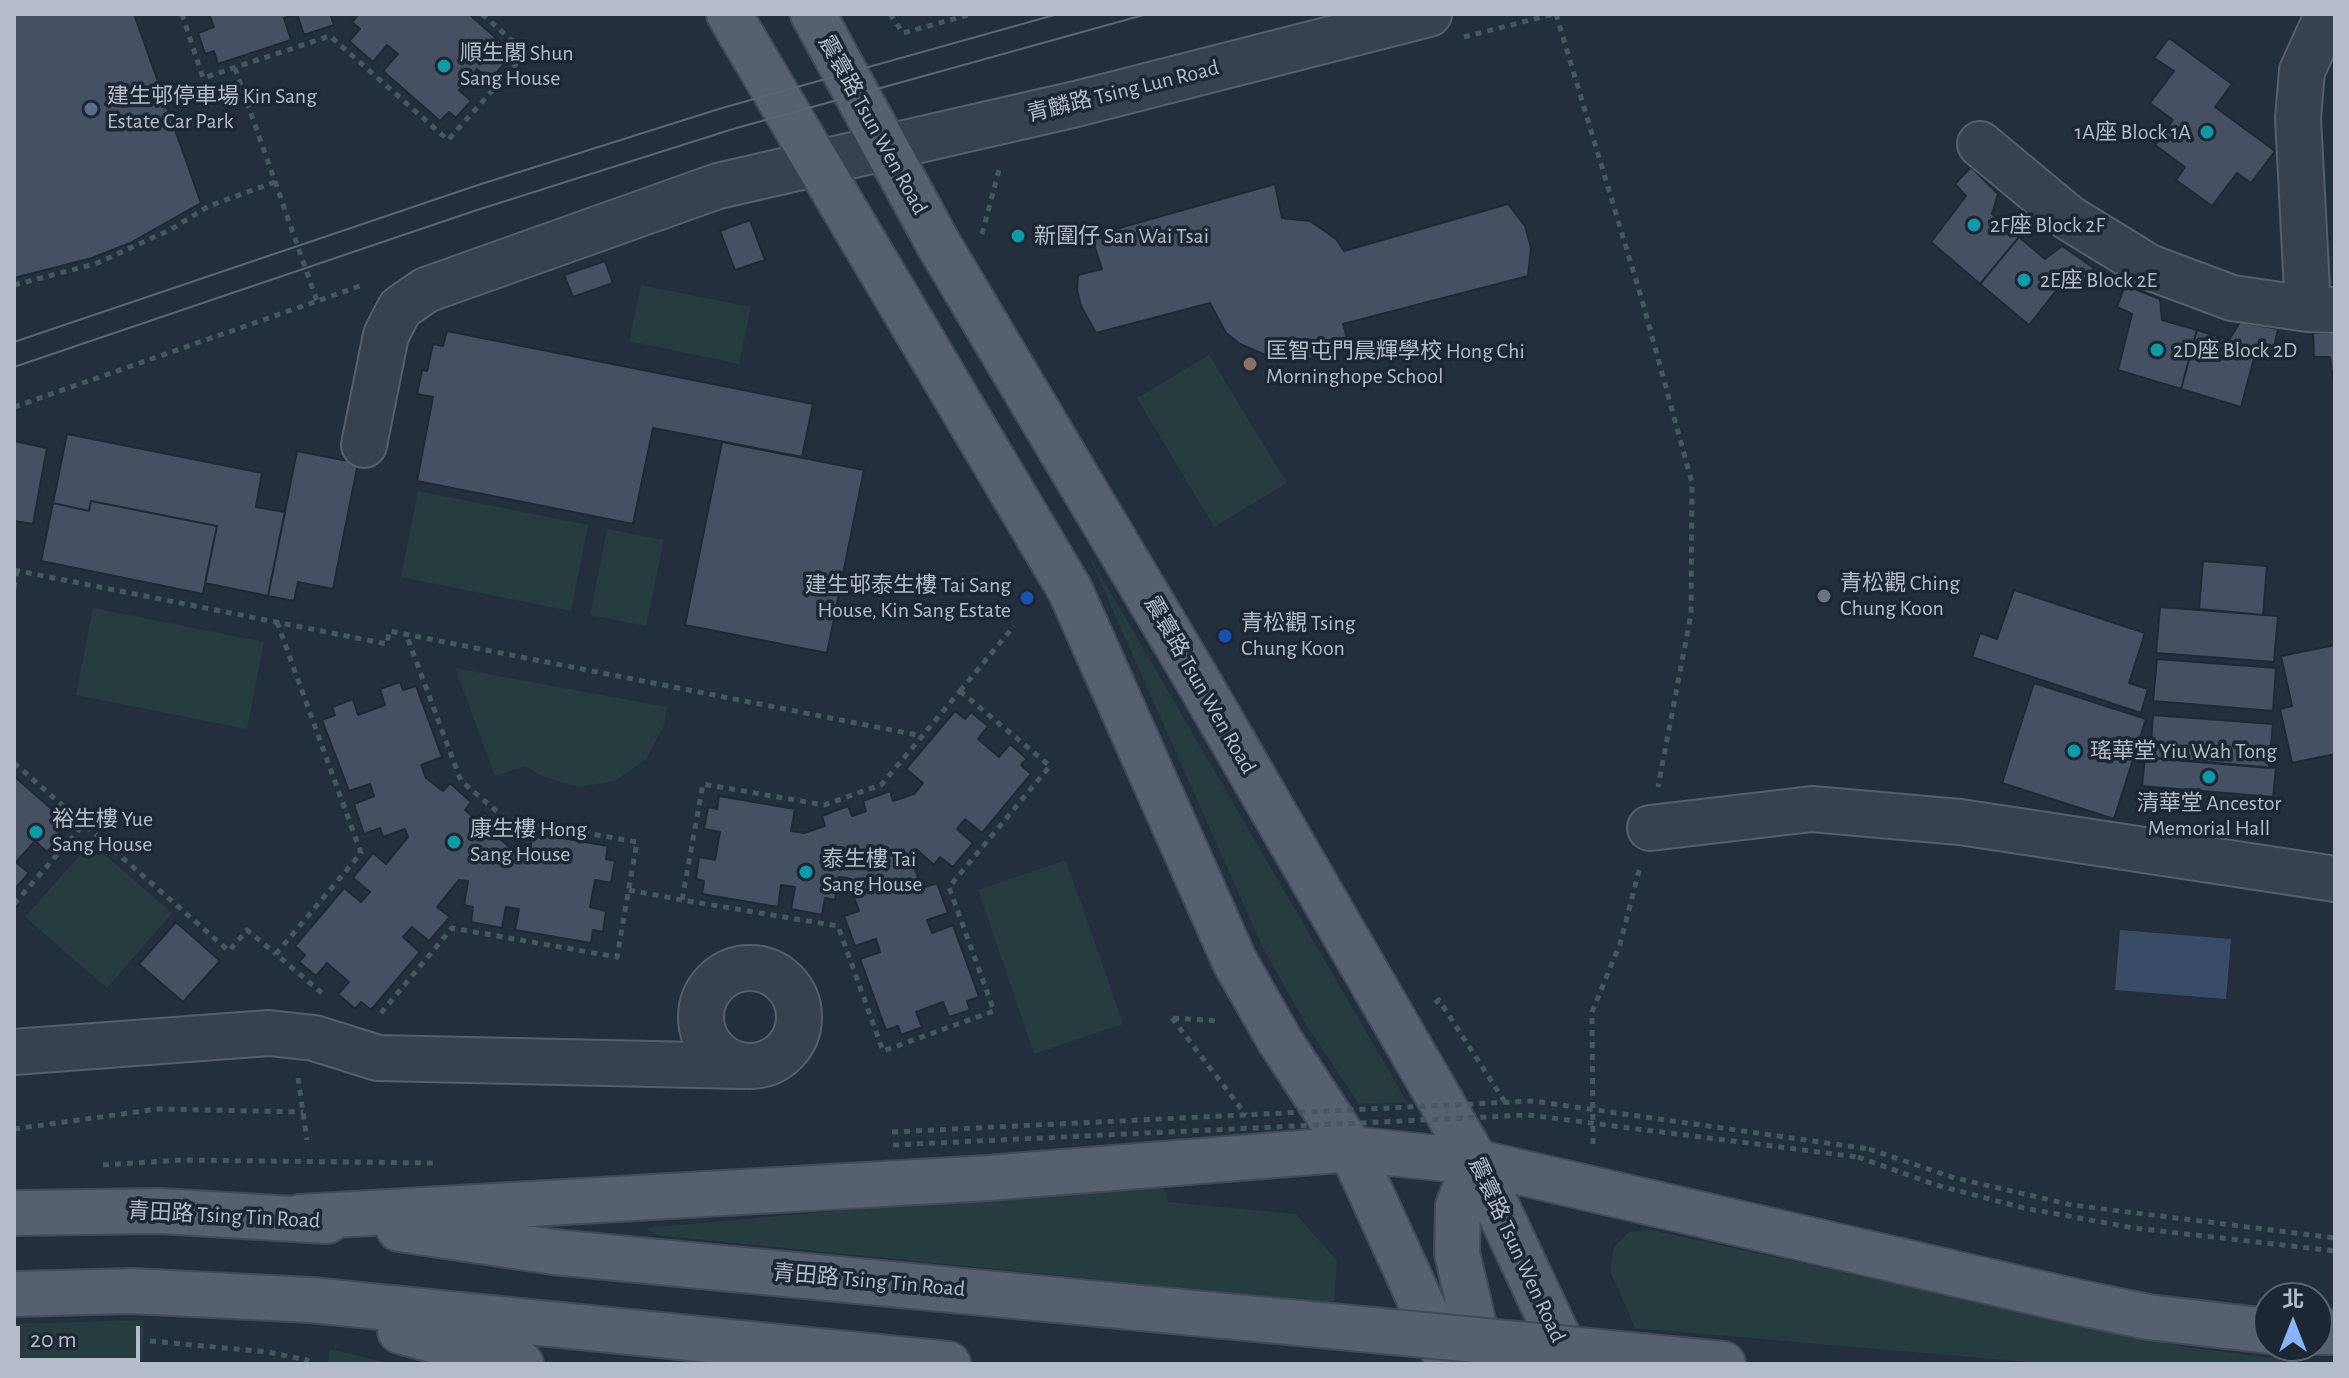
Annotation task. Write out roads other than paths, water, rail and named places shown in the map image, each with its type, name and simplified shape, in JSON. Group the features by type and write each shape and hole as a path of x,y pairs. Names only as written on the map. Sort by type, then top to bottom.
{"main road":[{"path":"729,14 1070,590 1235,962 1280,1041 1351,1149 1449,1364"},
{"name":"震寰路 Tsun Wen Road","path":"813,14 885,148 1476,1162 1571,1364"},
{"path":"300,1217 988,1178 1351,1149 1476,1162 2077,1302 2206,1325 2253,1329"},
{"path":"1476,1162 1458,1206 1457,1253 1483,1364"},
{"name":"青田路 Tsing Tin Road","path":"14,1213 160,1211 300,1217 554,1252 1723,1364"},
{"path":"14,1294 132,1291 311,1300 948,1364"},
{"path":"311,1300 417,1337 521,1364"}],"street":[{"name":"青麟路 Tsing Lun Road","path":"364,445 386,335 400,308 412,297 718,186 1076,104 1429,14"},
{"path":"1980,144 2069,218 2149,267 2232,298 2322,310 2318,180 2298,118 2302,71 2328,14"},
{"path":"1650,828 1812,809 1960,822 2335,879"},
{"path":"14,1052 149,1039 280,1033 314,1038 378,1058 615,1064 744,1066 766,1064 785,1052 797,1035 800,1013 793,991 778,976 757,968 735,970 716,981 680,1033 641,1057 615,1064"},
{"path":"704,1000 701,1022 708,1042 723,1058 744,1066"}],"water":[{"path":"2120,930 2231,939 2226,999 2115,990"}],"tram line":[{"path":"14,342 475,186 722,108 1058,14"},
{"path":"14,367 474,211 733,129 1147,14"}],"place":[{"name":"順生閣 Shun Sang House","path":"444,66"},
{"name":"建生邨停車場 Kin Sang Estate Car Park","path":"91,109"},
{"name":"1A座 Block 1A","path":"2207,132"},
{"name":"2F座 Block 2F","path":"1974,225"},
{"name":"新圍仔 San Wai Tsai","path":"1018,236"},
{"name":"2E座 Block 2E","path":"2024,280"},
{"name":"2D座 Block 2D","path":"2157,350"},
{"name":"匡智屯門晨輝學校 Hong Chi Morninghope School","path":"1250,364"},
{"name":"青松觀 Ching Chung Koon","path":"1824,596"},
{"name":"建生邨泰生樓 Tai Sang House, Kin Sang Estate","path":"1027,598"},
{"name":"青松觀 Tsing Chung Koon","path":"1225,636"},
{"name":"瑤華堂 Yiu Wah Tong","path":"2074,751"},
{"name":"清華堂 Ancestor Memorial Hall","path":"2209,777"},
{"name":"裕生樓 Yue Sang House","path":"36,832"},
{"name":"康生樓 Hong Sang House","path":"454,842"},
{"name":"泰生樓 Tai Sang House","path":"806,872"}]}
